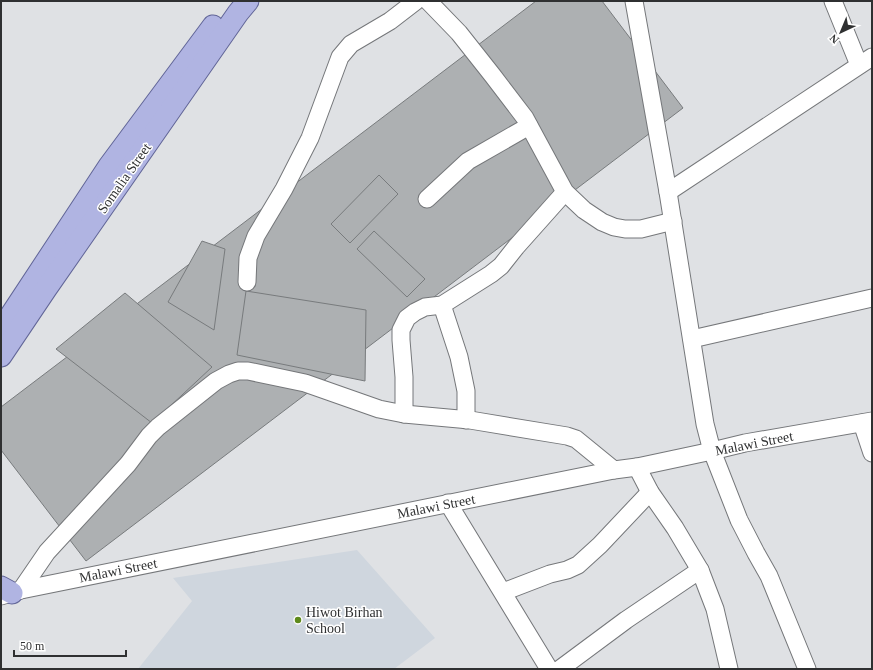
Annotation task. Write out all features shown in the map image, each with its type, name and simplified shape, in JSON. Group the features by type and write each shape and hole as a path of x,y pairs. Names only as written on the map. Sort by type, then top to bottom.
{"main road":[{"path":"1,330 109,166 231,1"},
{"name":"Somalia Street","path":"1,356 74,248 238,13 248,1"}],"street":[{"path":"247,282 248,258 256,236 284,189 310,138 340,57 351,44 390,21 416,1"},
{"path":"428,1 468,46 509,97 529,126 565,192 584,210 602,222 614,227 626,229 640,229 673,221"},
{"path":"634,1 673,221 705,424 712,451 739,520 769,576 807,669"},
{"path":"668,192 866,61 833,1"},
{"path":"428,199 468,161 529,126"},
{"path":"404,414 404,377 401,330 407,318 425,307 442,305 491,274 501,266 565,192"},
{"path":"692,339 872,298"},
{"path":"442,305 459,357 466,391 466,420"},
{"path":"9,591 128,464 144,442 158,427 216,381 238,371 305,383 379,409 404,414 466,420 567,436 576,439 614,470"},
{"path":"867,422 872,453"},
{"name":"Malawi Street","path":"9,591 614,470 638,467 745,443 867,422"},
{"path":"638,467 650,492 675,528 700,570 715,608 725,666"},
{"path":"502,592 578,565 606,540 650,492"},
{"path":"448,503 549,669"},
{"path":"560,669 626,620 700,570"}],"shaded area":[{"name":"Hiwot Birhan School","path":"357,550 435,638 394,669 138,669 192,601 173,578"}],"building":[{"path":"536,1 602,1 683,108 86,561 1,450 1,407"},
{"path":"379,175 398,194 350,243 331,224"},
{"path":"374,231 425,279 407,297 357,249"},
{"path":"202,241 225,249 214,330 168,302"},
{"path":"246,291 366,310 365,381 237,355"},
{"path":"125,293 212,367 152,423 56,349"}],"place":[{"name":"Hiwot Birhan School","path":"298,620"}]}
